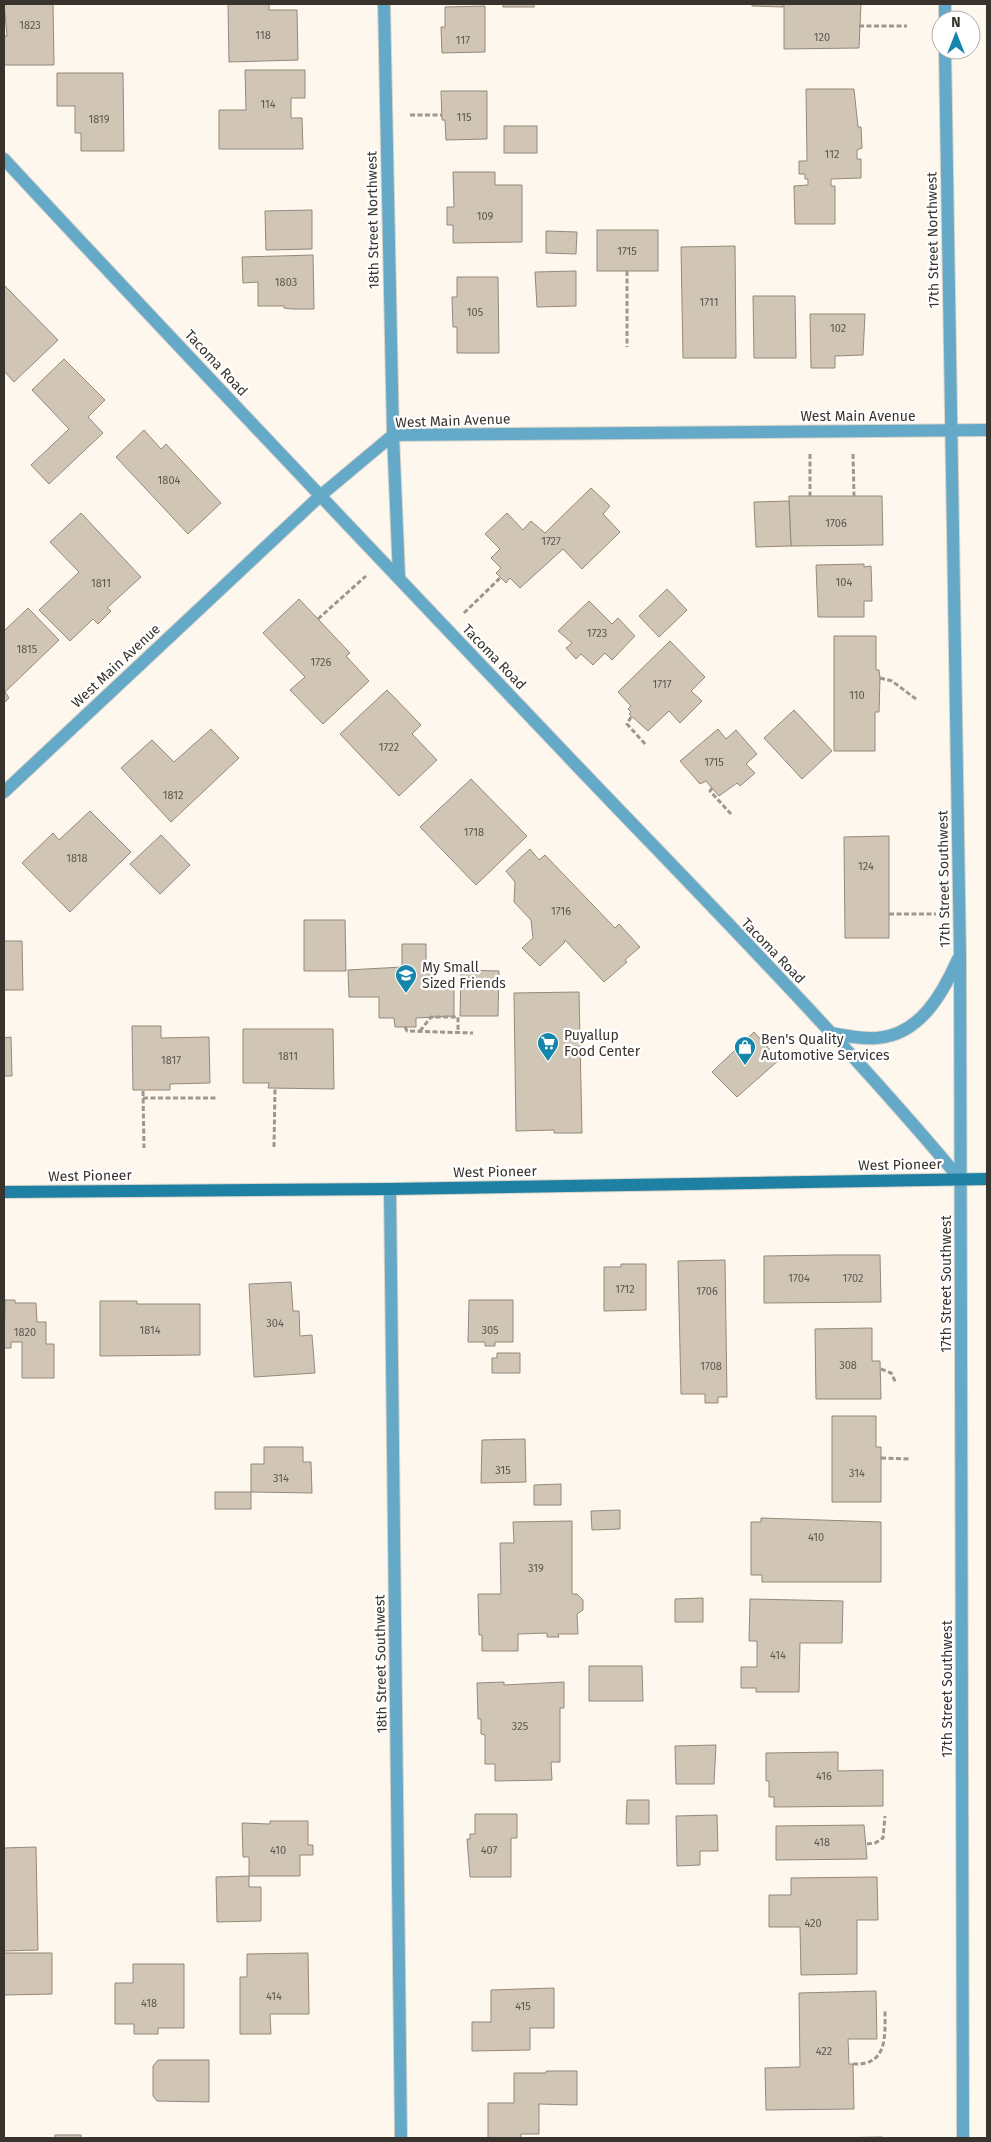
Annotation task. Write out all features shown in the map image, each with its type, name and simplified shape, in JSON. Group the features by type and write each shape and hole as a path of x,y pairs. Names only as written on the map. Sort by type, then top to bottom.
{"main road":[{"name":"West Pioneer","path":"4,1192 390,1189 987,1179"}],"street":[{"name":"18th Street Northwest","path":"384,4 393,435 398,576"},
{"name":"17th Street Northwest","path":"945,60 951,430"},
{"name":"Tacoma Road","path":"4,159 320,496 831,1033 960,1179"},
{"name":"17th Street Southwest","path":"951,430 960,914 963,2138"},
{"name":"West Main Avenue","path":"4,792 320,496 393,435 987,430"},
{"path":"831,1033 858,1038 878,1038 910,1025 937,1000 960,954"},
{"name":"18th Street Southwest","path":"390,1189 400,2138"}],"path":[{"path":"859,26 907,26"},
{"path":"404,115 442,114"},
{"path":"627,271 627,347"},
{"path":"853,430 854,496"},
{"path":"810,431 810,496"},
{"path":"318,620 382,561"},
{"path":"447,630 501,577"},
{"path":"880,678 892,681 916,699"},
{"path":"631,717 627,724 646,745"},
{"path":"712,788 710,791 731,814"},
{"path":"890,914 960,914"},
{"path":"420,1031 431,1017 458,1017 458,1033"},
{"path":"405,1027 407,1031 473,1033"},
{"path":"274,1147 275,1088"},
{"path":"143,1091 144,1148"},
{"path":"143,1098 216,1098"},
{"path":"881,1369 891,1373 896,1383"},
{"path":"882,1458 911,1459"},
{"path":"867,1844 875,1843 882,1838 885,1816"},
{"path":"853,2064 861,2064 880,2054 885,2043 885,2010"}],"building":[{"path":"4,4 53,4 54,65 4,65 4,36 7,36"},
{"path":"228,4 269,4 269,10 297,10 298,60 229,62"},
{"path":"503,4 534,4 534,7 503,7"},
{"path":"752,4 783,4 783,7 752,6"},
{"path":"784,4 861,4 859,48 784,49"},
{"path":"485,6 485,52 442,53 441,27 445,27 445,7"},
{"path":"245,70 305,70 305,98 291,98 291,118 302,118 303,149 219,149 219,110 246,110"},
{"path":"57,73 123,73 124,151 81,151 81,133 75,133 75,106 57,106"},
{"path":"806,89 854,89 858,127 861,127 862,148 857,150 857,159 861,159 861,178 831,179 831,186 835,186 835,224 795,224 794,186 808,185 808,179 805,179 805,174 799,174 799,161 807,161"},
{"path":"441,91 487,91 487,139 446,140 445,120 442,120"},
{"path":"504,126 537,126 537,153 504,153"},
{"path":"453,172 495,172 495,185 522,185 522,242 453,243 453,225 447,225 447,207 454,207"},
{"path":"312,210 312,249 266,250 265,211"},
{"path":"597,230 658,230 658,271 597,271"},
{"path":"546,231 577,232 576,254 546,253"},
{"path":"735,246 736,358 683,358 681,247"},
{"path":"313,255 314,309 258,306 258,282 243,283 242,257"},
{"path":"576,271 576,306 537,307 535,272"},
{"path":"457,277 498,277 499,353 457,353 457,327 453,327 452,297 457,297"},
{"path":"4,285 58,340 14,382 4,371"},
{"path":"753,296 795,296 796,358 754,358"},
{"path":"810,314 865,314 863,355 835,356 835,368 811,368"},
{"path":"64,359 105,400 88,417 103,433 49,484 31,465 69,429 32,390"},
{"path":"144,430 161,449 166,444 221,503 188,534 116,457"},
{"path":"591,488 610,506 603,514 620,532 582,569 563,549 520,588 510,578 506,583 496,573 501,568 491,558 500,549 485,534 507,513 523,530 531,521 545,533"},
{"path":"789,496 882,496 883,545 791,546"},
{"path":"789,501 791,546 756,547 754,502"},
{"path":"81,513 141,577 107,608 111,611 98,624 93,619 70,641 39,610 79,572 50,542"},
{"path":"864,564 864,567 871,566 872,601 864,601 864,617 818,617 816,565"},
{"path":"667,589 687,610 659,637 639,616"},
{"path":"299,599 350,653 346,656 369,681 323,724 290,690 305,677 263,633"},
{"path":"589,601 612,624 618,618 635,636 612,660 605,653 593,665 581,654 576,659 566,648 572,643 558,631"},
{"path":"28,608 59,640 5,692 9,698 4,703 4,631"},
{"path":"834,636 876,636 876,670 879,670 880,678 879,712 875,712 875,751 834,751"},
{"path":"670,641 705,677 691,691 702,701 680,723 669,711 648,731 629,714 631,712 628,709 631,706 618,692"},
{"path":"387,690 421,725 412,734 437,760 399,796 340,734"},
{"path":"794,710 832,751 802,779 764,738"},
{"path":"211,729 239,758 171,822 121,768 152,740 174,762"},
{"path":"718,729 726,739 736,730 757,754 746,764 755,773 740,786 737,783 719,796 706,781 700,784 680,761"},
{"path":"471,779 527,836 476,885 420,827"},
{"path":"90,811 131,852 70,912 22,863 53,833 59,840"},
{"path":"161,835 190,865 160,894 130,864"},
{"path":"889,836 889,938 845,938 844,837"},
{"path":"530,849 539,860 545,855 615,928 619,924 640,947 625,960 627,962 604,982 565,940 540,966 522,948 533,938 531,920 514,902 515,882 506,871"},
{"path":"304,920 345,920 346,971 304,971"},
{"path":"4,941 22,941 23,990 4,990"},
{"path":"402,944 426,944 426,968 430,968 430,981 454,981 454,1016 416,1018 416,1027 395,1027 394,1018 379,1018 379,997 349,997 348,970 402,967"},
{"path":"461,970 499,971 498,1016 460,1016"},
{"name":"Puyallup Food Center","path":"579,992 582,1133 554,1133 554,1130 516,1131 514,993"},
{"path":"132,1026 161,1026 161,1038 209,1037 210,1083 170,1084 170,1090 133,1090"},
{"path":"243,1029 333,1029 334,1089 268,1088 269,1083 243,1083"},
{"name":"Ben's Quality Automotive Services","path":"754,1032 779,1060 737,1097 712,1072"},
{"path":"11,1037 12,1076 4,1076 4,1038"},
{"path":"880,1255 881,1302 764,1303 764,1256"},
{"path":"725,1260 727,1397 718,1397 718,1403 705,1403 705,1394 681,1394 678,1261"},
{"path":"621,1264 646,1264 646,1310 604,1311 604,1267 621,1267"},
{"path":"291,1282 293,1311 299,1311 300,1336 312,1335 315,1373 254,1377 249,1284"},
{"path":"5,1300 15,1300 15,1303 36,1303 37,1322 46,1322 46,1344 54,1344 54,1378 22,1378 22,1342 11,1342 11,1348 4,1348"},
{"path":"469,1300 513,1300 513,1342 495,1342 495,1346 485,1346 485,1342 468,1342"},
{"path":"100,1301 137,1301 137,1304 200,1304 200,1355 100,1356"},
{"path":"872,1328 872,1361 880,1361 881,1399 816,1399 815,1329"},
{"path":"497,1353 520,1353 520,1373 492,1373 492,1358 497,1358"},
{"path":"832,1416 876,1416 876,1447 881,1447 881,1502 832,1502"},
{"path":"525,1439 526,1482 481,1483 482,1440"},
{"path":"264,1447 303,1447 303,1462 311,1462 312,1493 251,1492 251,1464 264,1464"},
{"path":"561,1484 561,1505 534,1505 534,1485"},
{"path":"215,1492 251,1492 251,1509 215,1509"},
{"path":"620,1510 620,1529 592,1530 591,1511"},
{"path":"761,1518 881,1522 881,1582 762,1582 762,1575 751,1575 751,1522 761,1522"},
{"path":"572,1521 572,1594 577,1594 583,1600 583,1610 577,1614 578,1634 558,1634 559,1637 547,1637 547,1633 518,1634 518,1651 482,1651 482,1635 479,1635 478,1594 501,1594 500,1543 514,1543 513,1522"},
{"path":"703,1598 703,1622 675,1622 675,1599"},
{"path":"750,1599 843,1601 842,1643 800,1643 799,1692 756,1692 756,1688 741,1688 741,1667 757,1667 757,1641 749,1641"},
{"path":"589,1666 642,1666 643,1701 589,1701"},
{"path":"504,1682 504,1685 564,1682 564,1708 560,1708 560,1762 551,1762 552,1780 495,1781 495,1764 485,1764 485,1735 481,1734 481,1719 478,1719 477,1683"},
{"path":"716,1745 714,1784 676,1784 675,1746"},
{"path":"838,1752 838,1771 883,1770 883,1806 774,1807 774,1797 769,1797 769,1781 766,1781 766,1753"},
{"path":"627,1800 649,1800 649,1824 626,1824"},
{"path":"475,1814 517,1814 517,1838 511,1838 511,1877 470,1877 467,1839 470,1839 470,1834 475,1834"},
{"path":"717,1815 718,1851 700,1851 700,1865 677,1866 676,1816"},
{"path":"270,1821 308,1821 308,1845 313,1845 313,1855 300,1855 300,1876 249,1876 249,1857 243,1857 242,1823 270,1824"},
{"path":"864,1825 867,1859 776,1860 776,1826"},
{"path":"36,1847 38,1950 4,1951 4,1848"},
{"path":"249,1876 249,1887 261,1887 261,1921 217,1922 216,1877"},
{"path":"877,1877 878,1920 857,1920 857,1974 801,1975 800,1927 769,1927 769,1895 791,1895 791,1878"},
{"path":"4,1953 52,1953 52,1994 4,1995"},
{"path":"308,1953 309,2014 270,2014 271,2034 240,2034 240,1977 247,1977 247,1954"},
{"path":"133,1964 184,1964 184,2028 158,2028 158,2034 134,2034 134,2024 115,2024 115,1983 133,1983"},
{"path":"554,1988 554,2028 530,2028 530,2050 472,2051 472,2022 491,2022 491,1990"},
{"path":"876,1991 877,2039 848,2039 849,2064 853,2064 854,2109 766,2110 765,2068 800,2067 799,1993"},
{"path":"158,2060 209,2060 209,2102 157,2101 153,2096 153,2066"},
{"path":"546,2071 577,2071 577,2105 539,2104 539,2134 521,2134 521,2138 488,2138 488,2103 514,2103 514,2073 546,2073"},
{"path":"55,2135 81,2135 81,2138 55,2138"},
{"path":"882,2137 882,2138 828,2138"}],"place":[{"name":"My Small Sized Friends","path":"406,994"},
{"name":"Puyallup Food Center","path":"548,1062"},
{"name":"Ben's Quality Automotive Services","path":"745,1066"}]}
